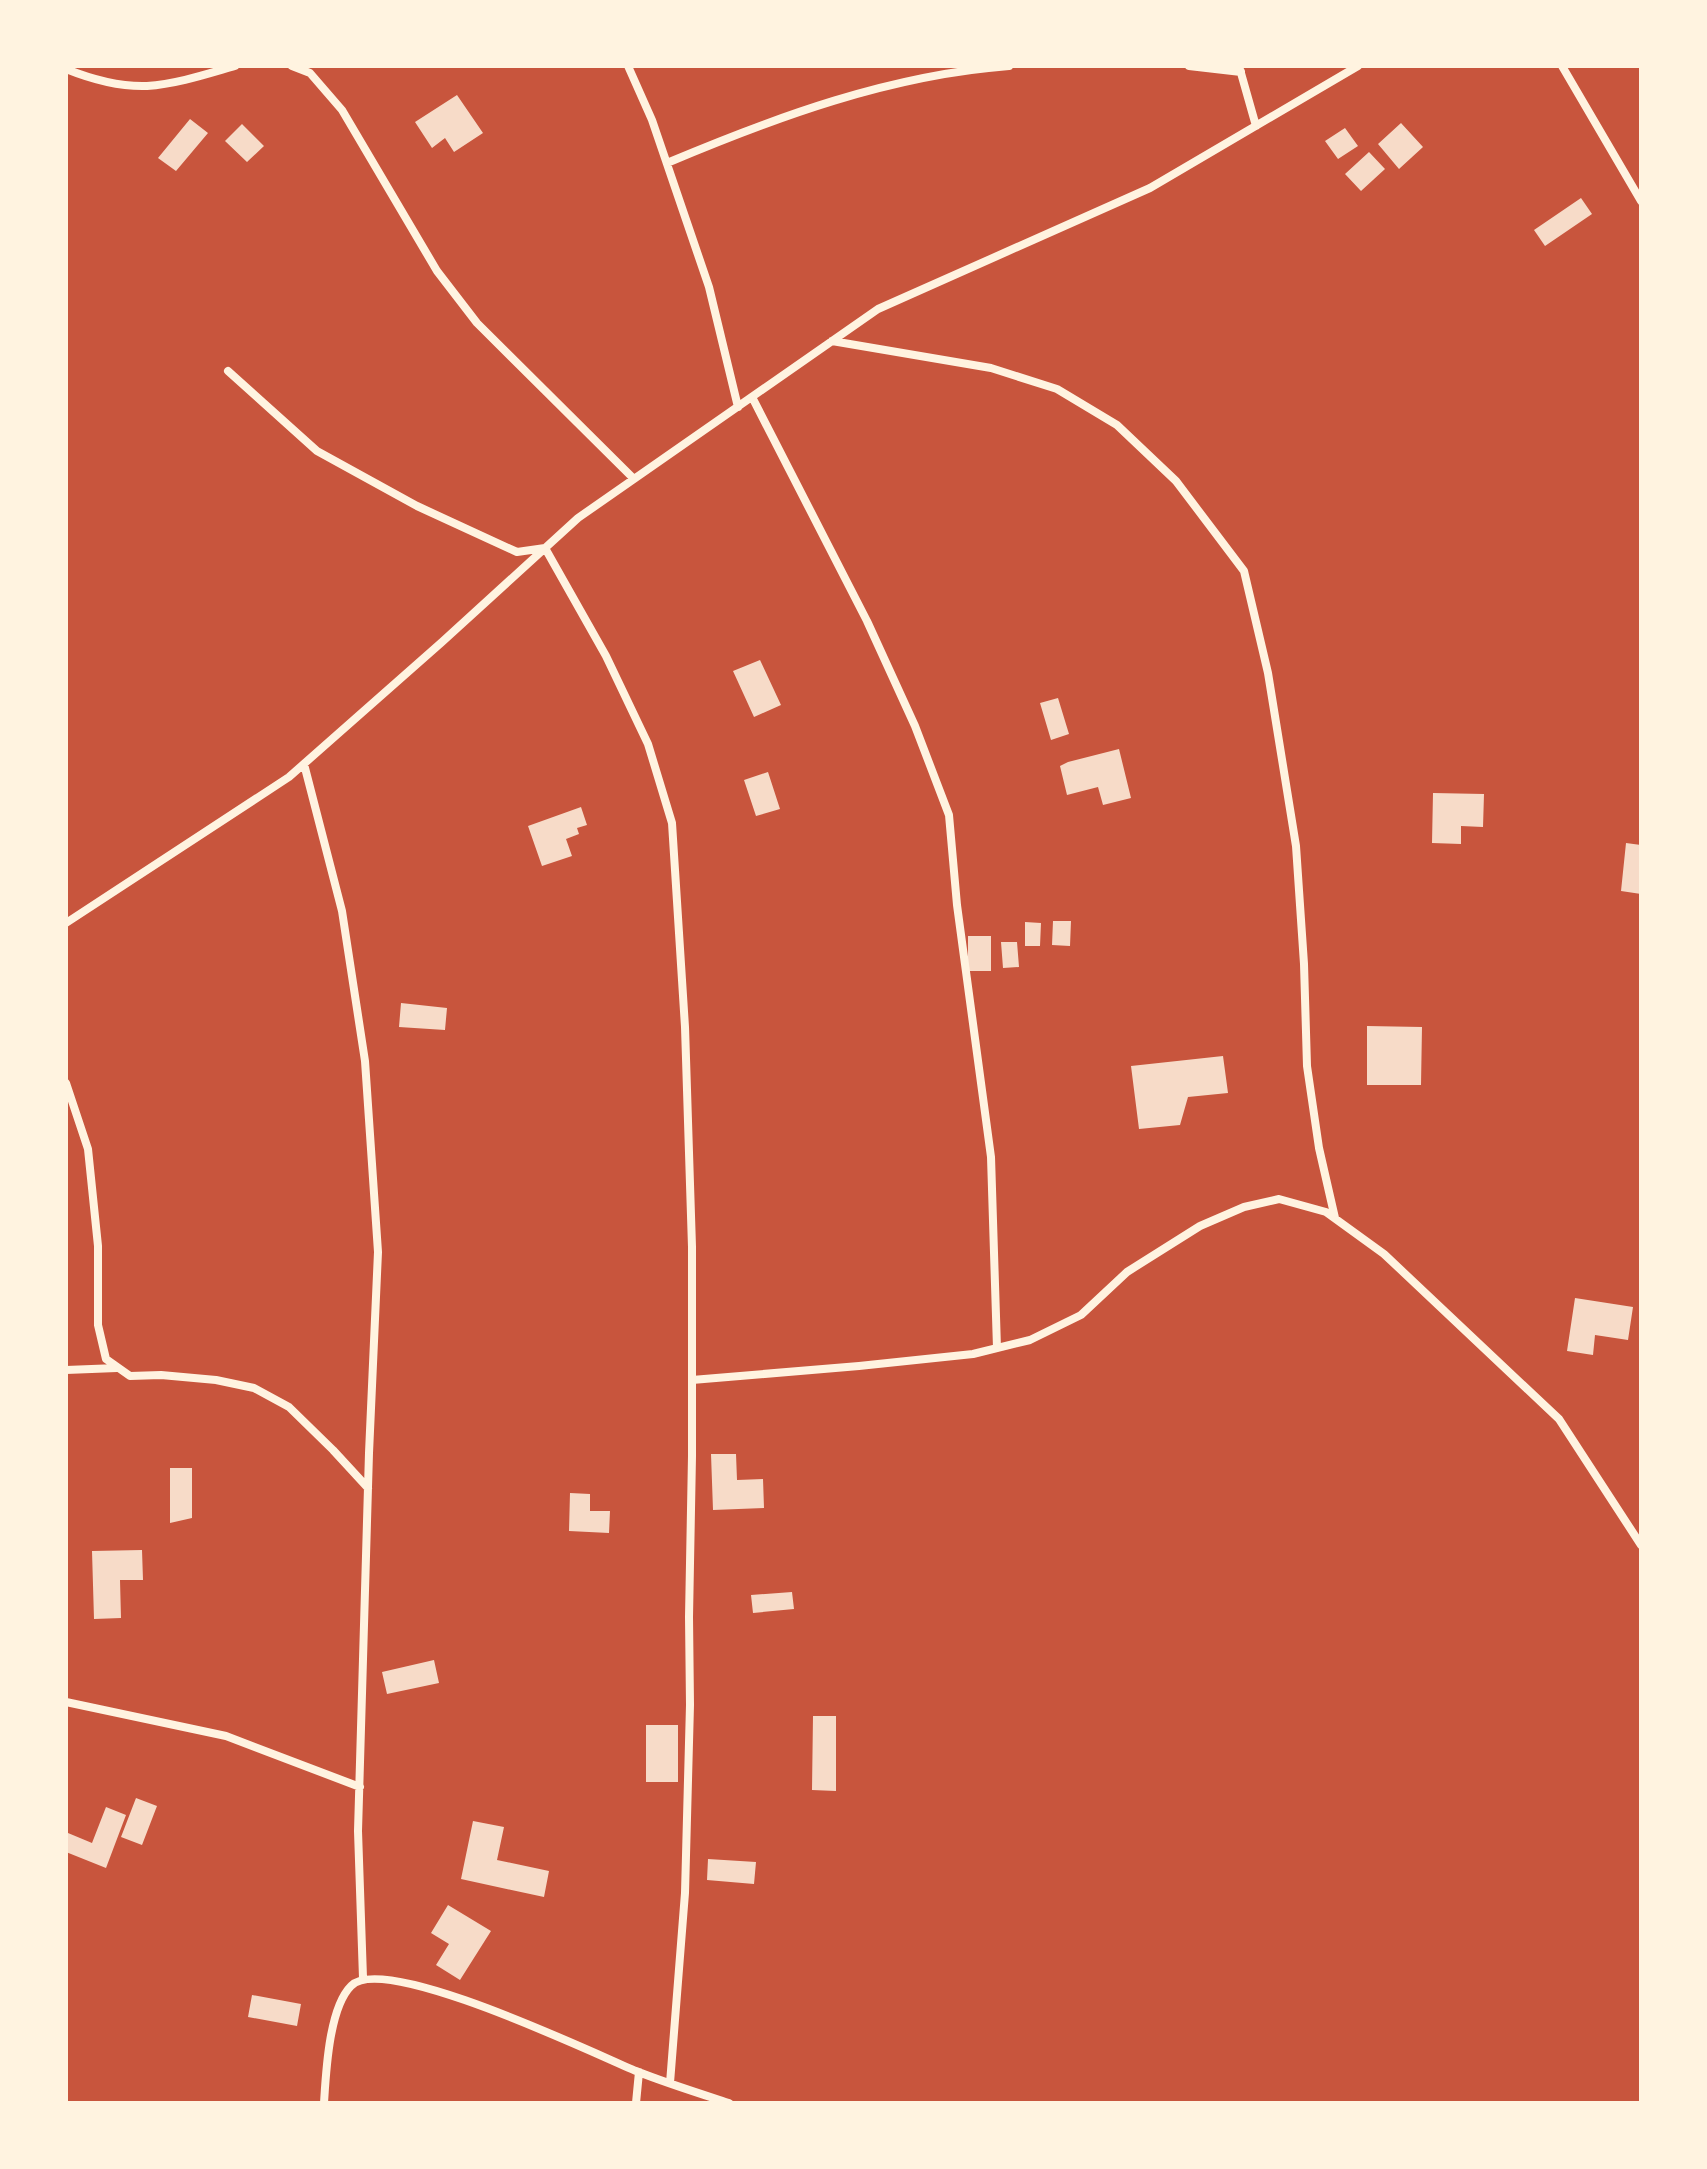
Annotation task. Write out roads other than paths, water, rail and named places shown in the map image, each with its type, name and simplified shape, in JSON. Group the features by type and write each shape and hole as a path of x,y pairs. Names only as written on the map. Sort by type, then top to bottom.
{"street":[{"path":"66,69 95,80 146,86 235,66"},
{"path":"292,66 310,73 342,110 437,271 477,323 634,479"},
{"path":"628,66 652,120 709,287 738,407"},
{"path":"667,163 746,130 899,82 1009,66"},
{"path":"1189,66 1240,69 1256,126"},
{"path":"66,923 289,777 578,518 878,309 1150,188 1358,66"},
{"path":"1562,66 1641,201"},
{"path":"832,341 991,368 1057,389 1117,425 1176,481 1244,571 1268,673 1296,846 1307,1066 1319,1148 1335,1218"},
{"path":"228,371 317,451 417,506 517,552 545,548"},
{"path":"752,397 867,621 915,726 949,815 957,905 991,1157 997,1348"},
{"path":"545,548 606,656 648,744 672,823 686,1043 692,1380 690,1705 685,1893 670,2083"},
{"path":"304,764 342,911 365,1061 378,1252 358,1831 363,1978"},
{"path":"66,1083 88,1149 98,1246 98,1325 106,1359 130,1376 161,1375 216,1380 254,1388 289,1407 368,1488"},
{"path":"692,1380 973,1354 1030,1340 1081,1315 1127,1272 1200,1226 1244,1207 1279,1199 1326,1212 1384,1254 1559,1419 1641,1545"},
{"path":"66,1370 118,1368"},
{"path":"66,1702 226,1736 360,1787"},
{"path":"324,2103 328,2051 338,2009 350,1986 363,1978 405,1982 499,2012 639,2072 729,2103"},
{"path":"636,2103 639,2072"}]}
